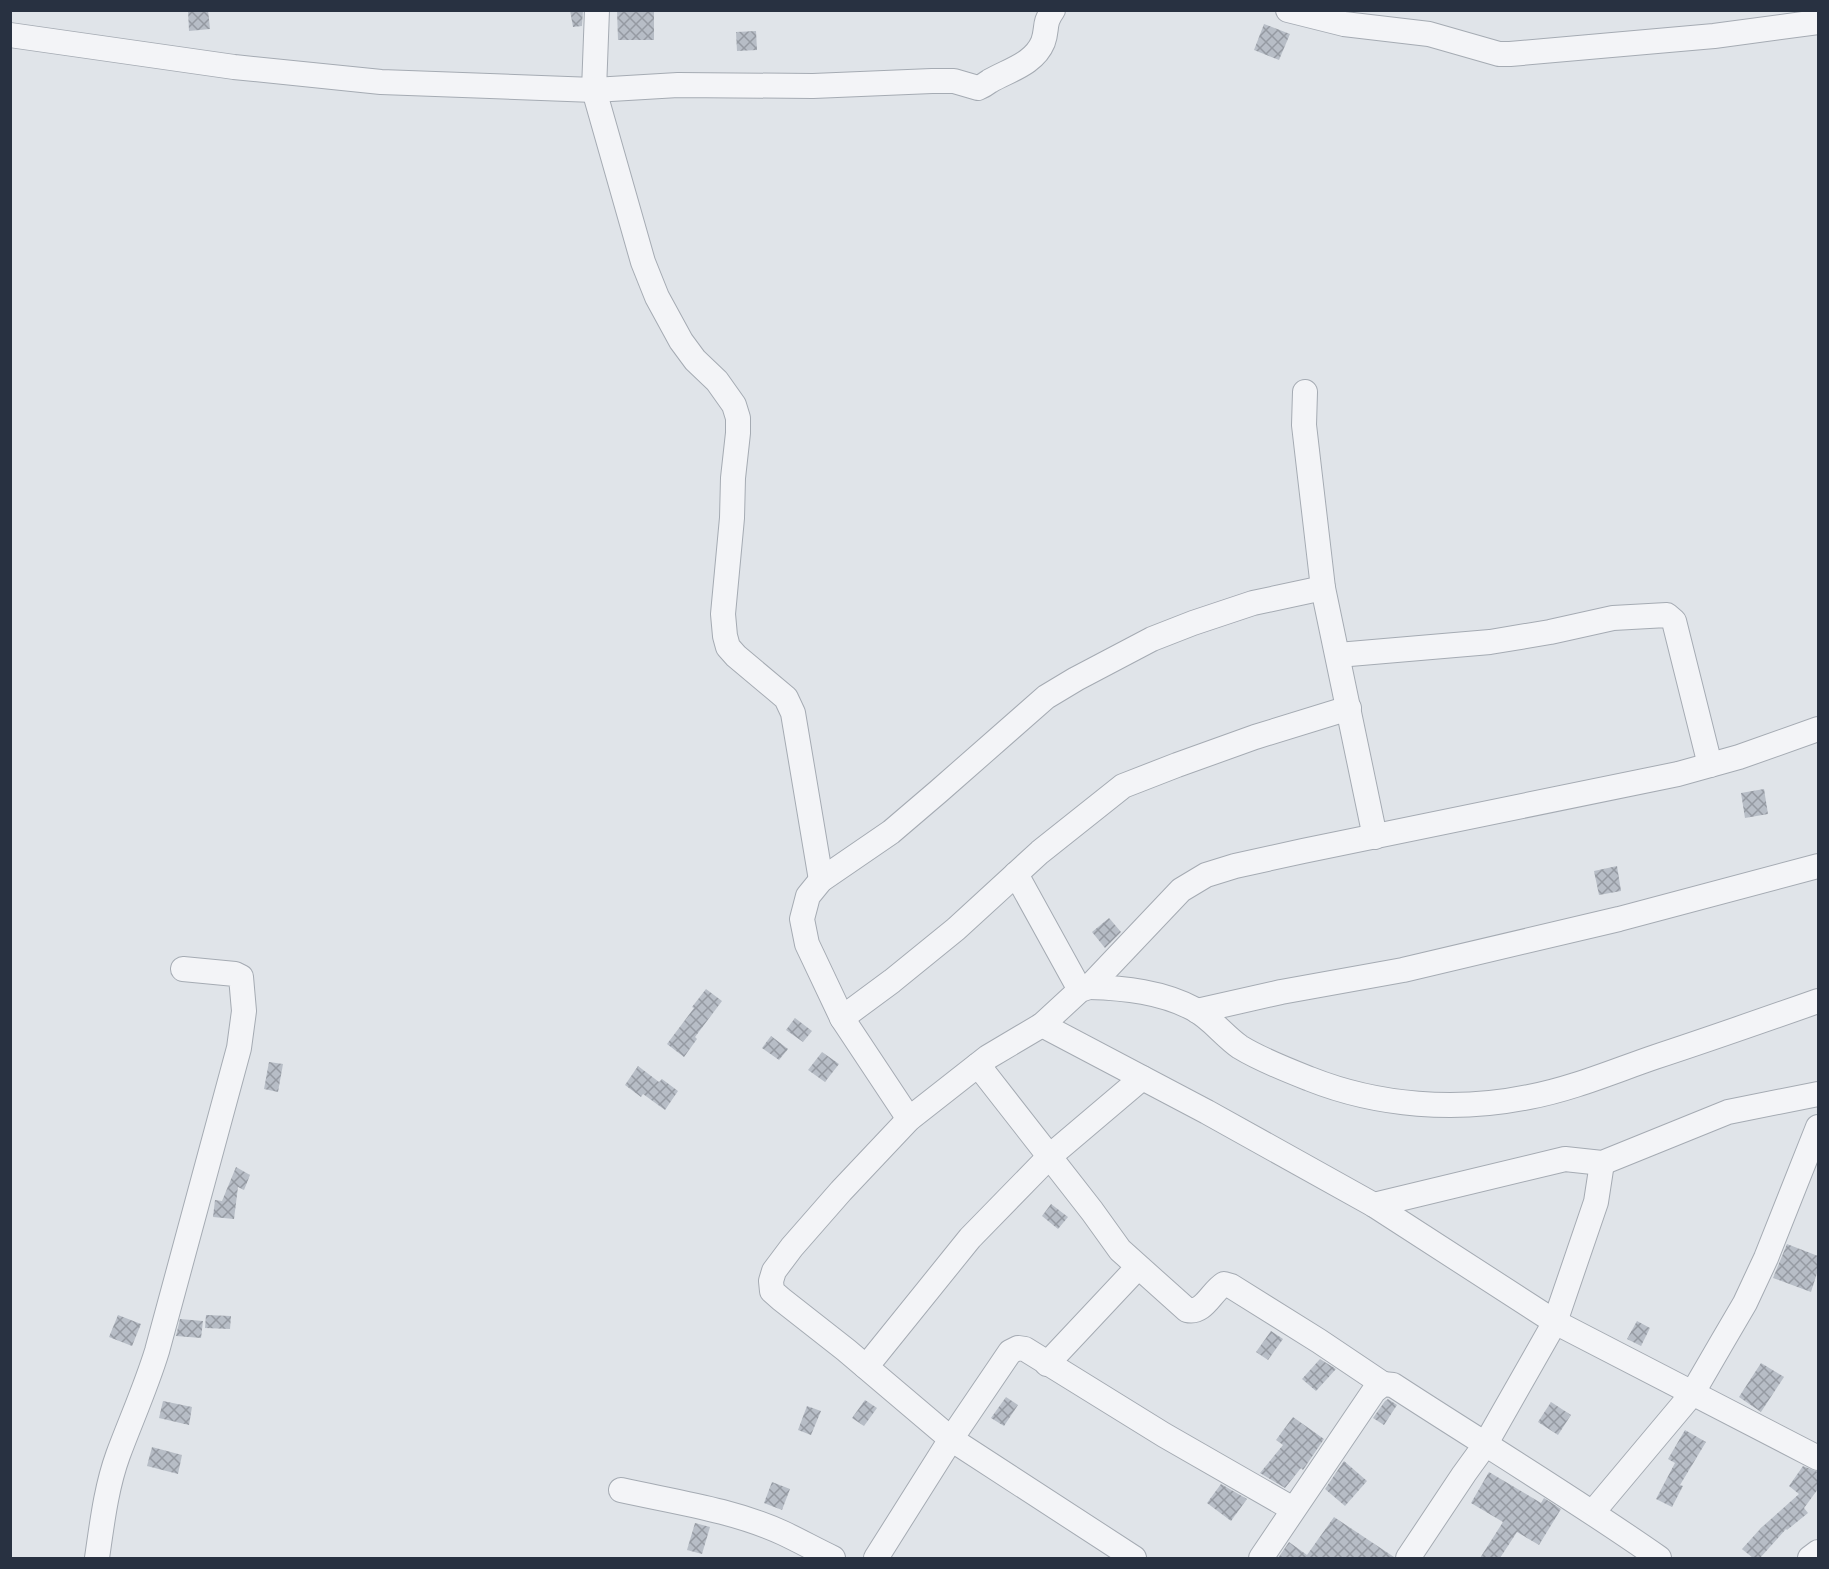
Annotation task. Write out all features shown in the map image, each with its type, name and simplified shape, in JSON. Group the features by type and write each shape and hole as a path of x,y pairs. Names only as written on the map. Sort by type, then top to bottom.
{"street":[{"path":"597,10 594,90 634,233 657,297 681,341 695,360 717,381 734,405 738,418 723,615 725,636 728,647 786,698 793,713 821,880"},
{"path":"10,35 234,67 370,81 594,90 678,85 813,86 954,81 978,88 1004,76 1031,59 1039,50 1044,39 1045,23 1053,10"},
{"path":"1302,12 1344,24 1429,34 1499,54 1714,36 1818,22"},
{"path":"1305,392 1304,425 1323,588 1376,837"},
{"path":"909,1119 842,1018 807,944 802,919 808,896 821,880 891,832 1046,697 1076,679 1152,639 1193,623 1253,603 1323,588"},
{"path":"1338,655 1490,642 1613,618 1667,615 1674,621 1710,765"},
{"path":"842,1018 956,929 1040,852 1124,786 1256,737 1349,708"},
{"path":"1134,1558 951,1439 772,1291 771,1281 774,1271 792,1247 909,1119 978,1065 1016,1039 1042,1025 1084,989 1181,890 1206,875 1235,866 1678,774 1818,729"},
{"path":"1197,1011 1281,992 1403,970 1619,919 1818,866"},
{"path":"1016,874 1084,989"},
{"path":"97,1558 110,1482 157,1351 236,1059 244,1011 241,977 235,974 183,969"},
{"path":"1084,989 1121,988 1156,995 1197,1011 1240,1047 1284,1069 1319,1082 1374,1098 1404,1103 1454,1104 1496,1102 1531,1097 1818,1001"},
{"path":"1042,1025 1374,1205 1554,1322 1818,1458"},
{"path":"978,1065 1120,1250 1187,1310 1194,1312 1200,1309 1218,1288 1224,1284 1231,1286 1383,1384 1393,1385 1485,1445 1527,1469 1659,1558"},
{"path":"866,1367 970,1238 1050,1156 1142,1078"},
{"path":"1374,1205 1565,1159 1602,1163 1728,1112 1818,1094"},
{"path":"1593,1512 1692,1394 1745,1303 1766,1258 1818,1127"},
{"path":"1408,1558 1485,1445 1554,1322 1596,1202 1602,1163"},
{"path":"1047,1364 1138,1267"},
{"path":"876,1558 951,1439 1010,1352 1018,1348 1025,1349 1164,1436 1293,1509"},
{"path":"1261,1558 1374,1391 1383,1384"},
{"path":"621,1490 684,1503 739,1518 781,1532 832,1558"},
{"path":"1810,1558 1818,1552"}],"building":[{"path":"188,10 208,10 210,29 189,31"},
{"path":"570,10 583,10 582,26 573,27"},
{"path":"617,10 654,10 654,40 618,40"},
{"path":"1264,24 1290,34 1279,60 1254,50"},
{"path":"756,31 757,50 737,51 736,32"},
{"path":"1764,789 1768,814 1745,818 1741,793"},
{"path":"1617,866 1621,891 1599,895 1594,871"},
{"path":"1109,918 1121,932 1105,948 1092,932"},
{"path":"706,989 722,1001 695,1037 697,1039 684,1057 667,1044"},
{"path":"795,1018 812,1031 803,1042 786,1030"},
{"path":"771,1036 788,1049 779,1060 762,1048"},
{"path":"822,1052 839,1064 825,1082 808,1070"},
{"path":"269,1062 283,1064 278,1092 264,1089"},
{"path":"638,1066 659,1082 662,1079 678,1091 665,1110 643,1094 641,1097 625,1085"},
{"path":"236,1167 250,1175 244,1190 238,1187 234,1219 213,1217 215,1200 222,1201"},
{"path":"1051,1204 1068,1217 1058,1229 1042,1216"},
{"path":"1787,1244 1818,1256 1818,1270 1811,1292 1773,1278"},
{"path":"118,1315 141,1324 132,1346 109,1337"},
{"path":"206,1315 231,1316 230,1329 205,1328"},
{"path":"180,1319 203,1321 201,1338 176,1336"},
{"path":"1637,1321 1650,1328 1641,1346 1627,1339"},
{"path":"1271,1331 1283,1339 1268,1360 1256,1352"},
{"path":"1320,1359 1336,1369 1316,1391 1302,1379"},
{"path":"1761,1363 1784,1377 1761,1412 1739,1397"},
{"path":"1006,1397 1018,1405 1004,1426 991,1418"},
{"path":"1388,1399 1397,1405 1384,1425 1373,1418"},
{"path":"865,1400 877,1408 864,1426 852,1418"},
{"path":"163,1401 192,1407 189,1425 159,1418"},
{"path":"1551,1402 1571,1415 1558,1435 1538,1422"},
{"path":"807,1406 821,1411 811,1435 798,1430"},
{"path":"1293,1417 1324,1439 1303,1470 1301,1468 1285,1488 1260,1473 1283,1445 1276,1440"},
{"path":"1685,1430 1706,1442 1680,1485 1683,1486 1672,1507 1656,1499 1675,1463 1668,1459"},
{"path":"152,1447 182,1455 178,1474 147,1466"},
{"path":"1344,1461 1367,1481 1345,1506 1325,1489"},
{"path":"1803,1466 1818,1472 1818,1489 1804,1508 1808,1513 1786,1529 1760,1558 1753,1558 1742,1549 1761,1528 1799,1494 1789,1486"},
{"path":"1489,1472 1541,1503 1544,1498 1561,1509 1539,1545 1517,1532 1500,1558 1480,1558 1503,1522 1471,1503"},
{"path":"772,1482 790,1489 782,1510 764,1503"},
{"path":"1221,1484 1247,1499 1231,1521 1207,1503"},
{"path":"1334,1517 1394,1558 1278,1558 1289,1542 1307,1555"},
{"path":"695,1523 710,1527 702,1554 687,1550"}]}
